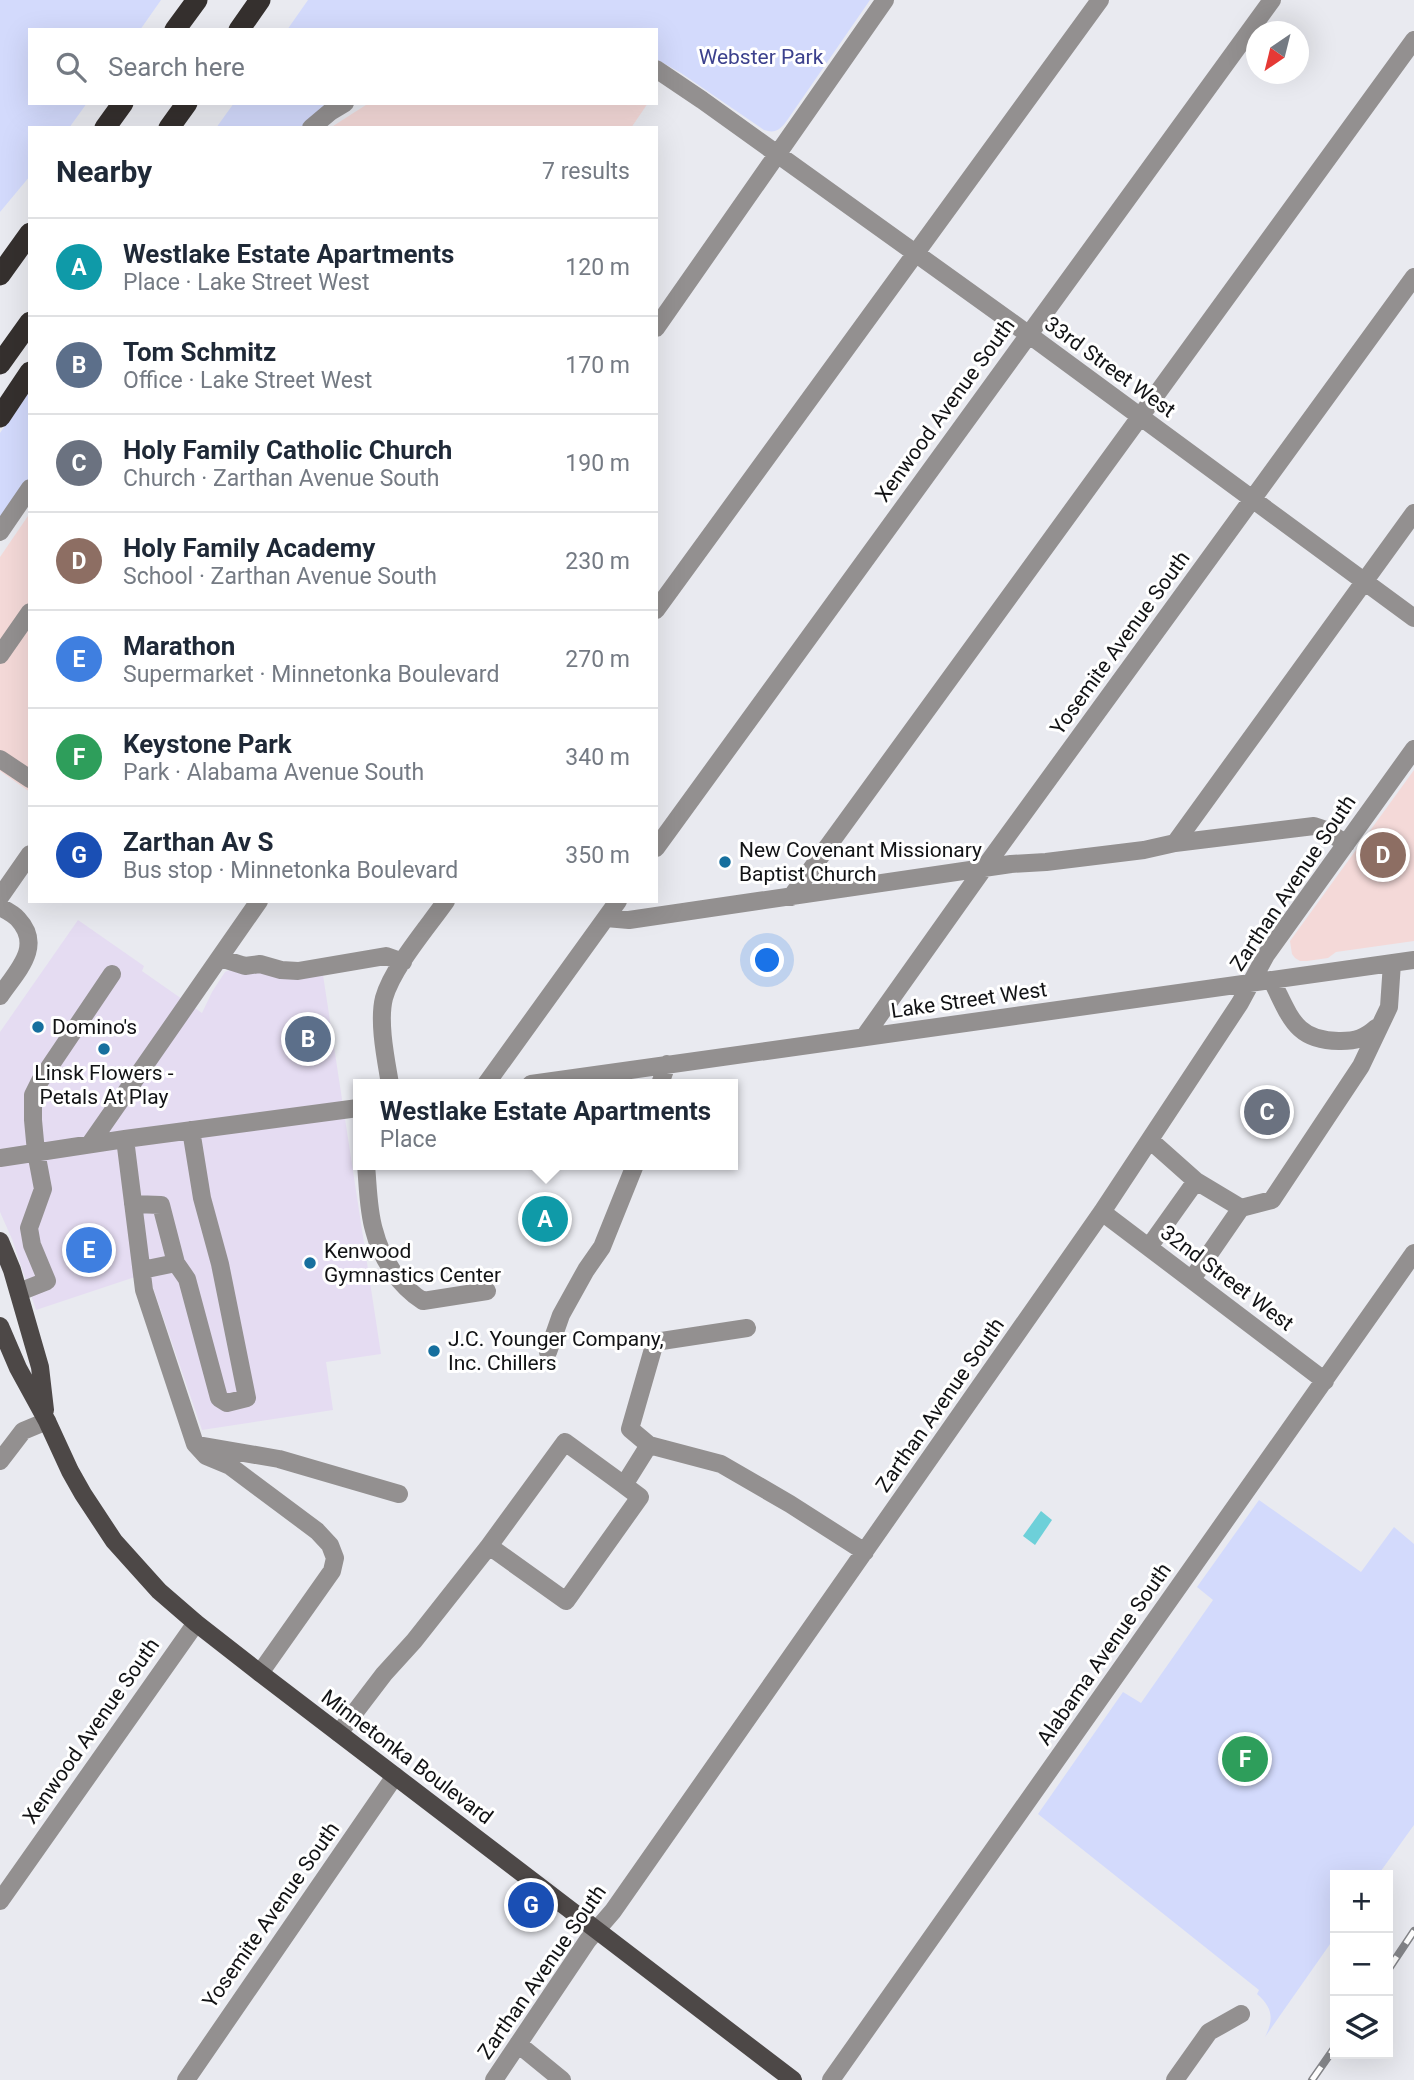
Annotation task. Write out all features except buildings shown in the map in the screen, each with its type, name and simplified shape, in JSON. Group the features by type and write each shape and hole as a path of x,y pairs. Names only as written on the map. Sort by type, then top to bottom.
{"highway":[{"path":"176,28 197,0"},
{"path":"240,28 260,0"},
{"path":"106,126 121,105"},
{"path":"171,126 186,105"},
{"path":"0,253 28,232"},
{"path":"0,275 28,234"},
{"path":"0,364 28,325"},
{"path":"0,416 28,375"}],"main road":[{"name":"Minnetonka Boulevard","path":"0,1241 19,1292 40,1367 47,1421"},
{"name":"Minnetonka Boulevard","path":"0,1326 18,1368 83,1494 114,1541 159,1591 260,1673 793,2080"}],"street":[{"path":"658,325 885,0"},
{"path":"658,608 1100,0"},
{"name":"Xenwood Avenue South","path":"658,845 1272,0"},
{"path":"791,897 1414,40"},
{"name":"33rd Street West","path":"658,70 1028,334 1414,618"},
{"path":"313,126 342,105"},
{"name":"Yosemite Avenue South","path":"864,1037 1414,277"},
{"path":"0,532 28,491"},
{"path":"1175,843 1414,513"},
{"path":"0,655 28,615"},
{"name":"Zarthan Avenue South","path":"494,2080 596,1930 613,1910 1102,1212 1240,1003 1266,955 1414,749"},
{"path":"0,760 28,778"},
{"path":"606,918 629,920 984,868 1144,850 1175,843 1314,826 1326,830 1346,844"},
{"path":"0,897 28,857"},
{"path":"90,1144 258,903"},
{"path":"389,1079 382,1022 384,999 394,975 445,903"},
{"path":"490,1079 617,903"},
{"path":"0,906 18,919 30,939 28,956 0,996"},
{"path":"220,958 245,966 260,964 298,971 386,956 403,962"},
{"name":"Lake Street West","path":"565,1079 1414,960"},
{"path":"1192,1279 1241,1208 1272,1200 1361,1066 1389,1007 1392,963"},
{"path":"19,1292 47,1281 32,1245 29,1228 43,1189 36,1152 33,1095 112,974"},
{"path":"1272,981 1291,1019 1305,1034 1323,1042 1352,1041 1367,1037 1380,1026"},
{"path":"662,1079 667,1064"},
{"path":"0,1158 191,1130 353,1110"},
{"path":"133,1204 161,1205 176,1263 187,1279 219,1398 227,1402 247,1398 220,1264 202,1198 191,1130"},
{"path":"125,1139 144,1290 195,1444 206,1456 230,1466 317,1531 330,1545 335,1558 332,1571 260,1673"},
{"path":"1151,1141 1196,1181 1241,1208"},
{"path":"367,1170 374,1230 384,1255 406,1288 423,1301 487,1291"},
{"path":"548,1352 561,1315 602,1247 633,1170"},
{"path":"1149,1247 1196,1181"},
{"name":"32nd Street West","path":"1102,1212 1325,1381"},
{"name":"Alabama Avenue South","path":"831,2080 1414,1253"},
{"path":"142,1270 176,1263"},
{"path":"747,1328 655,1342 630,1429 649,1445 721,1464 865,1552"},
{"path":"0,1461 23,1431 47,1421"},
{"path":"339,1733 489,1546 565,1442 640,1497 566,1601 489,1546"},
{"path":"195,1444 279,1460 398,1494"},
{"path":"624,1485 649,1445"},
{"name":"Xenwood Avenue South","path":"0,1901 196,1623"},
{"name":"Yosemite Avenue South","path":"186,2080 395,1776"},
{"path":"1175,2080 1209,2032 1241,2014"},
{"path":"518,2044 562,2080"}],"shaded area":[{"path":"366,105 647,105 632,126 333,126"},
{"path":"28,516 28,791 0,771 0,557"},
{"path":"1414,770 1414,941 1336,952 1328,958 1307,961 1295,958 1290,941"},
{"path":"78,920 144,966 142,971 202,1013 225,972 231,969 323,975 381,1354 326,1362 333,1410 202,1430 151,1282 150,1272 36,1310 0,1212 0,1032"}],"green space":[{"path":"0,0 161,0 141,28 28,28 28,105 86,105 70,126 28,126 28,178 0,212"},
{"name":"Webster Park","path":"308,0 870,0 785,123 778,130 772,131 764,130 658,60 658,28 288,28"},
{"path":"233,105 326,105 303,126 217,126"},
{"path":"28,391 28,483 0,525 0,433"},
{"path":"1259,1500 1361,1572 1394,1527 1414,1544 1414,1825 1382,1870 1330,1870 1330,1944 1265,2037 1271,2019 1269,2009 1257,1994 1259,1990 1038,1814 1123,1692 1141,1703 1213,1600 1197,1587"}],"water":[{"path":"1041,1511 1052,1520 1035,1545 1023,1536"}],"railway":[{"path":"1393,1962 1414,1931"},
{"path":"1312,2080 1330,2054"}],"place":[{"name":"Holy Family Academy","path":"1383,855"},
{"name":"New Covenant Missionary Baptist Church","path":"725,862"},
{"name":"Domino's","path":"38,1027"},
{"name":"Tom Schmitz","path":"308,1039"},
{"name":"Linsk Flowers - Petals At Play","path":"104,1049"},
{"name":"Holy Family Catholic Church","path":"1267,1112"},
{"name":"Westlake Estate Apartments","path":"545,1219"},
{"name":"Marathon","path":"89,1250"},
{"name":"Kenwood Gymnastics Center","path":"310,1263"},
{"name":"J.C. Younger Company, Inc. Chillers","path":"434,1351"},
{"name":"Keystone Park","path":"1245,1759"},
{"name":"Zarthan Av S","path":"531,1905"}]}
